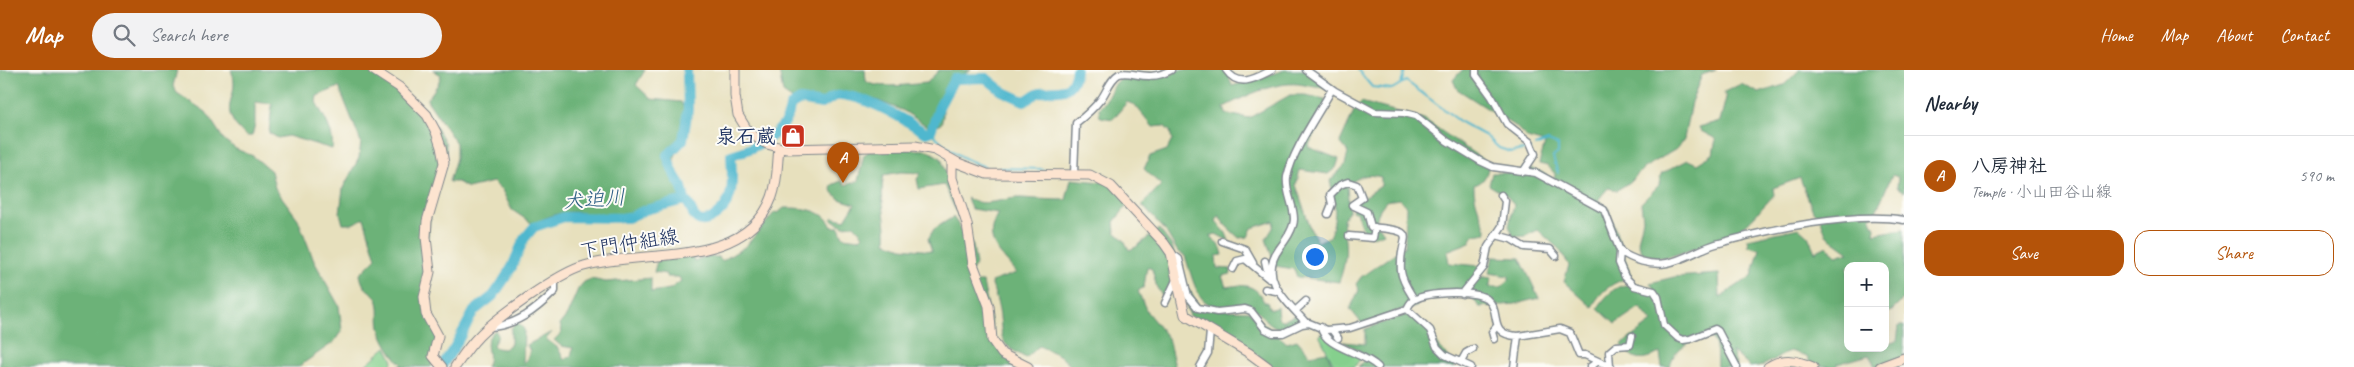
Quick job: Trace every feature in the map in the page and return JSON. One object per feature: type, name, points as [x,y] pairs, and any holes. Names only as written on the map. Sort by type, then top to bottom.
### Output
[{"type":"street","points":[[374,70],[399,87],[413,100],[435,129],[441,147],[444,164],[427,221],[426,237],[430,272],[424,297],[426,314],[438,336],[433,356],[439,365]]},
{"type":"street","points":[[735,70],[735,96],[738,115],[744,127],[756,138],[767,144],[779,148],[915,146],[935,150],[972,169],[997,176],[1090,175],[1106,182],[1164,243],[1171,253],[1180,259],[1188,296],[1198,308],[1217,312],[1246,309],[1251,312],[1265,329],[1273,333],[1282,333],[1306,323]]},
{"type":"street","points":[[1074,174],[1076,123],[1102,98],[1113,80],[1126,71],[1160,76],[1171,70]]},
{"type":"street","points":[[1226,70],[1234,78],[1241,81],[1254,79],[1272,70]]},
{"type":"street","points":[[1306,70],[1332,89],[1374,112],[1404,113],[1416,116],[1469,156],[1493,167],[1536,173],[1604,210],[1620,251],[1619,263],[1625,277],[1634,286],[1654,291],[1658,297],[1661,320],[1671,332],[1678,338],[1690,340],[1715,329],[1718,331],[1737,367]]},
{"type":"street","points":[[1476,70],[1476,75],[1492,96],[1507,124],[1530,142],[1535,154],[1523,172]]},
{"type":"street","points":[[1276,288],[1273,266],[1277,252],[1294,220],[1287,177],[1294,157],[1332,89]]},
{"type":"street","name":"下門仲組線","points":[[455,367],[470,346],[489,327],[555,279],[584,266],[703,250],[722,245],[740,236],[767,209],[776,184],[779,148]]},
{"type":"street","points":[[952,160],[952,178],[967,224],[973,264],[989,306],[992,340],[1002,354],[1028,367]]},
{"type":"street","points":[[1328,214],[1332,204],[1330,195],[1340,185],[1352,181],[1362,195],[1352,205],[1367,212],[1370,227],[1398,230],[1404,235],[1406,242],[1401,272],[1414,300]]},
{"type":"street","points":[[1462,294],[1480,274],[1488,247],[1504,218],[1505,201],[1501,195]]},
{"type":"street","points":[[1620,251],[1627,256],[1649,264],[1665,264],[1714,245],[1789,228],[1878,217],[1904,220]]},
{"type":"street","points":[[1349,236],[1373,238],[1376,227]]},
{"type":"street","points":[[1496,235],[1511,239],[1524,247],[1550,249],[1556,256]]},
{"type":"street","points":[[1222,241],[1245,249],[1255,267]]},
{"type":"street","points":[[1171,253],[1185,315],[1249,353],[1268,367]]},
{"type":"street","points":[[1233,269],[1237,261],[1245,258],[1268,278],[1306,323],[1332,330],[1359,326],[1407,309],[1414,300],[1436,294],[1477,295],[1489,301],[1494,310],[1496,327],[1492,332],[1494,339]]},
{"type":"street","points":[[1265,261],[1268,278]]},
{"type":"street","points":[[1165,303],[1176,280]]},
{"type":"street","points":[[1266,289],[1276,288]]},
{"type":"street","points":[[1295,311],[1306,301]]},
{"type":"street","points":[[1407,309],[1430,330],[1437,347],[1445,355],[1471,367]]},
{"type":"street","points":[[1548,326],[1557,326],[1570,333],[1578,355],[1585,355],[1610,367],[1609,352],[1616,346],[1630,345],[1632,336]]},
{"type":"street","points":[[1321,327],[1324,334],[1338,346],[1369,358],[1378,367]]},
{"type":"street","points":[[1496,327],[1505,334],[1518,336],[1560,329]]},
{"type":"street","points":[[1200,367],[1208,353],[1210,330]]},
{"type":"street","points":[[1332,330],[1338,338]]},
{"type":"street","points":[[1514,367],[1518,336]]},
{"type":"street","points":[[1459,363],[1466,353],[1473,349]]},
{"type":"street","points":[[1880,367],[1904,358]]},
{"type":"street","points":[[1768,367],[1777,361],[1788,360],[1801,362],[1813,367]]},
{"type":"street","points":[[1590,367],[1597,362]]},
{"type":"green space","points":[[0,70],[177,70],[173,86],[177,93],[206,112],[224,140],[236,149],[253,156],[271,171],[275,188],[298,219],[314,261],[339,306],[342,330],[334,342],[298,367],[0,367]]},
{"type":"green space","points":[[231,70],[373,70],[437,128],[446,144],[446,163],[432,202],[427,243],[425,303],[438,328],[435,357],[431,367],[397,367],[402,365],[383,337],[377,299],[365,288],[361,280],[360,274],[376,258],[364,218],[352,224],[343,224],[340,213],[343,188],[359,158],[361,142],[339,87],[317,96],[316,102],[330,130],[332,149],[288,136],[278,138],[269,133],[272,104],[255,102],[255,124],[252,136],[246,136],[236,126],[229,109],[234,88]]},
{"type":"green space","points":[[433,70],[645,70],[636,85],[651,99],[681,102],[689,120],[684,141],[674,159],[675,169],[687,194],[682,200],[654,206],[629,220],[616,215],[608,222],[588,214],[570,212],[553,215],[533,224],[512,210],[502,190],[493,182],[468,188],[458,182],[449,182],[456,158],[456,143],[427,100],[438,84],[441,75]]},
{"type":"green space","points":[[779,70],[865,70],[866,81],[871,84],[886,86],[927,83],[939,70],[971,70],[962,75],[950,87],[944,97],[942,122],[940,125],[930,128],[904,111],[876,100],[834,98],[811,103],[796,102],[783,93]]},
{"type":"green space","points":[[1179,70],[1227,70],[1232,86],[1285,70],[1307,70],[1333,87],[1298,84],[1279,85],[1250,94],[1224,107],[1226,114],[1249,118],[1290,95],[1305,95],[1325,99],[1326,108],[1308,147],[1339,159],[1336,168],[1328,174],[1300,170],[1296,185],[1311,230],[1318,242],[1329,237],[1332,230],[1335,209],[1330,181],[1345,165],[1348,152],[1340,142],[1354,111],[1361,102],[1424,119],[1489,164],[1485,177],[1481,182],[1474,185],[1477,203],[1487,233],[1474,235],[1470,242],[1447,251],[1449,263],[1480,266],[1487,261],[1476,276],[1492,278],[1489,287],[1501,287],[1509,280],[1509,276],[1489,273],[1493,257],[1520,258],[1539,298],[1515,304],[1479,307],[1471,295],[1457,294],[1420,299],[1416,307],[1397,311],[1363,325],[1350,309],[1359,290],[1356,284],[1361,277],[1405,246],[1406,205],[1399,199],[1386,201],[1380,209],[1376,221],[1384,233],[1373,237],[1366,233],[1362,228],[1358,213],[1352,211],[1355,203],[1381,186],[1381,177],[1366,175],[1347,186],[1349,211],[1343,219],[1345,257],[1339,282],[1297,277],[1294,269],[1275,266],[1266,239],[1273,228],[1274,221],[1252,228],[1248,237],[1239,238],[1224,224],[1219,215],[1216,221],[1226,233],[1229,241],[1216,234],[1210,236],[1221,248],[1223,255],[1216,256],[1217,268],[1231,269],[1231,274],[1222,276],[1226,287],[1244,286],[1253,289],[1261,296],[1264,302],[1267,302],[1270,310],[1277,307],[1278,318],[1283,321],[1299,313],[1302,319],[1280,329],[1270,324],[1254,308],[1244,302],[1229,306],[1208,304],[1197,290],[1185,256],[1178,252],[1165,230],[1142,205],[1161,185],[1144,169],[1150,156],[1167,150],[1172,140],[1170,131],[1164,126],[1153,127],[1135,105],[1127,102],[1113,119],[1100,117],[1099,108],[1116,83],[1121,79],[1141,73],[1156,73],[1168,76]]},
{"type":"green space","points":[[1462,70],[1716,70],[1702,75],[1691,102],[1684,139],[1678,148],[1644,168],[1630,182],[1617,190],[1608,188],[1598,200],[1608,208],[1631,277],[1619,281],[1608,288],[1599,296],[1592,307],[1564,282],[1569,265],[1559,249],[1538,230],[1525,236],[1514,237],[1509,226],[1514,204],[1507,196],[1489,185],[1492,173],[1521,173],[1524,167],[1539,171],[1554,179],[1555,174],[1548,166],[1539,164],[1545,143],[1527,138],[1516,127],[1457,89],[1453,80]]},
{"type":"green space","points":[[1799,70],[1904,70],[1904,192],[1897,187],[1898,177],[1892,175],[1875,214],[1870,217],[1875,228],[1874,234],[1904,229],[1904,299],[1889,312],[1889,262],[1844,262],[1844,352],[1889,352],[1889,344],[1897,341],[1899,326],[1904,326],[1904,359],[1875,366],[1869,355],[1837,364],[1836,367],[1811,365],[1807,356],[1790,351],[1764,365],[1750,367],[1732,351],[1737,367],[1717,367],[1715,345],[1707,333],[1679,350],[1675,354],[1670,367],[1662,367],[1660,353],[1647,358],[1638,358],[1630,355],[1621,345],[1652,322],[1640,307],[1615,324],[1598,308],[1611,292],[1617,288],[1631,285],[1657,292],[1650,283],[1674,277],[1719,274],[1720,297],[1752,276],[1760,249],[1749,246],[1748,239],[1799,228],[1808,236],[1815,252],[1827,246],[1836,256],[1849,252],[1826,235],[1821,220],[1813,211],[1800,178],[1773,188],[1774,195],[1748,223],[1725,240],[1671,256],[1661,257],[1655,257],[1642,252],[1638,242],[1643,219],[1641,203],[1659,185],[1661,174],[1688,160],[1697,164],[1713,154],[1716,139],[1701,131],[1699,127],[1720,121],[1726,98],[1724,92],[1741,84],[1759,93],[1784,85]]},
{"type":"green space","points":[[884,149],[927,150],[941,158],[965,225],[959,218],[944,185],[919,189],[917,179],[921,173],[901,172],[884,175],[882,192],[886,242],[902,248],[932,251],[928,239],[934,229],[953,217],[973,246],[976,265],[971,272],[973,282],[983,282],[993,333],[998,346],[1023,367],[486,367],[489,357],[487,344],[490,335],[495,330],[498,335],[493,345],[496,348],[504,349],[511,344],[511,328],[517,322],[524,329],[523,363],[527,360],[530,351],[527,345],[552,332],[546,339],[558,348],[564,360],[571,356],[573,348],[561,346],[554,340],[562,332],[560,324],[567,315],[578,289],[584,282],[591,279],[606,282],[651,278],[651,292],[670,289],[681,281],[679,277],[667,277],[666,274],[654,272],[657,261],[692,256],[694,261],[705,257],[718,257],[722,261],[746,246],[775,212],[778,213],[784,208],[811,210],[824,216],[832,227],[839,227],[843,237],[859,239],[863,235],[854,225],[843,226],[831,219],[833,217],[845,220],[855,204],[839,199],[831,190],[832,185],[841,181],[846,185],[858,181],[864,155],[869,151]]},
{"type":"green space","points":[[1071,179],[1112,183],[1130,202],[1114,222],[1115,232],[1124,240],[1129,250],[1136,247],[1159,229],[1172,246],[1177,263],[1169,272],[1172,287],[1163,296],[1157,288],[1152,269],[1147,267],[1144,287],[1138,291],[1147,312],[1168,338],[1175,367],[1072,367],[1059,355],[1039,346],[1026,358],[1009,348],[1005,343],[991,282],[1016,273],[999,252],[992,239],[993,223],[998,213],[971,209],[967,198],[988,203],[1015,198],[1066,200]]},
{"type":"green space","points":[[1190,291],[1201,309],[1249,311],[1287,343],[1297,340],[1310,355],[1327,352],[1333,367],[1273,367],[1229,334],[1190,316],[1185,301],[1186,292]]},
{"type":"green space","points":[[1409,314],[1416,317],[1456,367],[1358,367],[1367,357],[1343,342],[1365,344],[1365,329]]},
{"type":"green space","points":[[1323,332],[1341,346],[1362,357],[1354,367],[1335,367],[1319,335]]},
{"type":"green space","points":[[386,347],[393,361],[389,367],[363,367]]},
{"type":"waterway","name":"犬迫川","points":[[685,200],[682,187],[675,176],[667,156],[683,140],[688,109],[687,70]]},
{"type":"waterway","points":[[685,200],[695,217],[701,221],[708,220],[720,212],[726,205],[731,190],[731,155],[750,149],[777,132],[784,124],[790,106],[800,100],[822,104],[836,96],[857,98],[882,108],[926,133],[931,131],[939,107],[954,79],[986,78],[1002,91],[1024,101],[1039,93],[1068,88],[1076,70]]},
{"type":"waterway","points":[[1358,70],[1372,87],[1392,89],[1406,81],[1462,123],[1486,136],[1499,148],[1511,152],[1530,149]]},
{"type":"waterway","points":[[1401,84],[1405,70]]},
{"type":"waterway","points":[[931,131],[943,144],[956,153],[986,167]]},
{"type":"waterway","points":[[1535,146],[1548,141],[1558,145],[1558,153],[1553,157],[1558,173]]},
{"type":"waterway","points":[[1000,168],[1043,169]]},
{"type":"waterway","name":"犬迫川","points":[[441,367],[454,348],[474,311],[493,296],[502,283],[512,267],[524,239],[534,227],[564,217],[628,218],[645,210],[685,200]]},
{"type":"place","name":"泉石蔵","points":[[793,136]]},
{"type":"place","name":"八房神社","points":[[843,183]]}]
